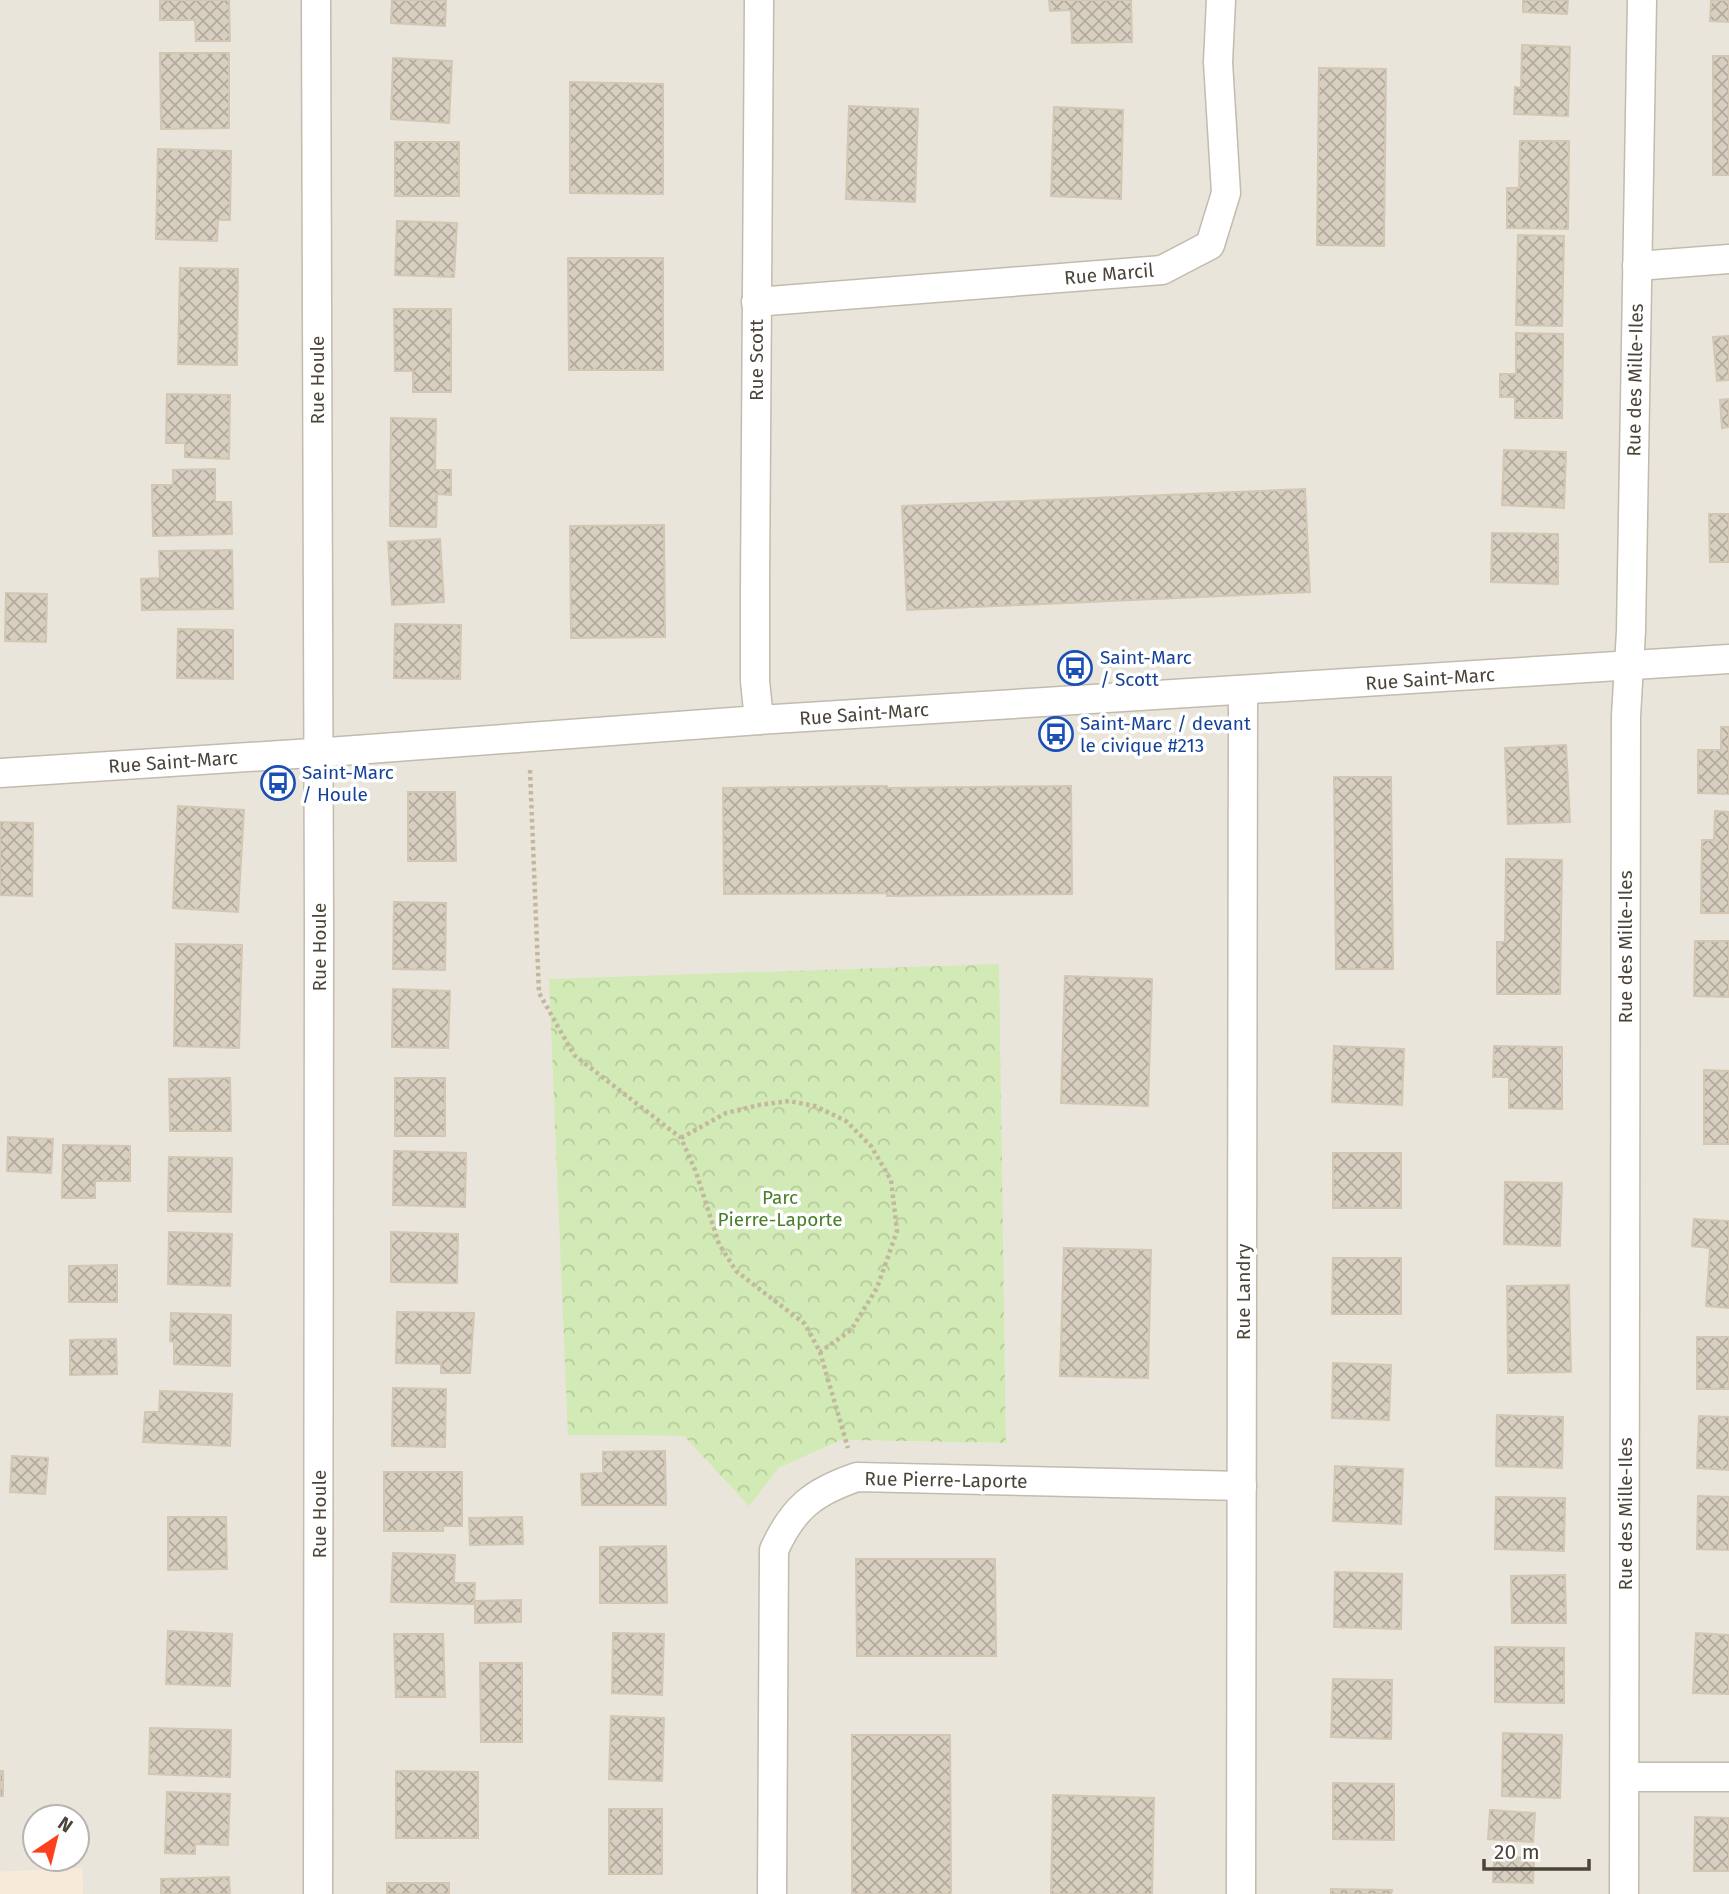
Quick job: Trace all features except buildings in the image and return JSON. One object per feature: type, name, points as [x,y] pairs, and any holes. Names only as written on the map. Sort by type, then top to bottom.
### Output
[{"type":"street","name":"Rue Houle","points":[[316,0],[318,1894]]},
{"type":"street","name":"Rue Scott","points":[[759,0],[755,650],[759,720]]},
{"type":"street","name":"Rue Marcil","points":[[756,302],[1162,270],[1210,245],[1226,193],[1218,62],[1221,0]]},
{"type":"street","name":"Rue des Mille-Iles","points":[[1624,1894],[1626,716],[1630,665],[1642,0]]},
{"type":"street","points":[[1637,266],[1729,259]]},
{"type":"street","name":"Rue Saint-Marc","points":[[0,773],[318,753],[759,720],[1729,659]]},
{"type":"street","name":"Rue Landry","points":[[1241,1894],[1243,691]]},
{"type":"street","name":"Rue Pierre-Laporte","points":[[772,1894],[774,1550],[785,1528],[800,1508],[829,1486],[857,1477],[1242,1486]]},
{"type":"street","points":[[1625,1777],[1729,1777]]},
{"type":"path","points":[[530,770],[539,993],[575,1055],[681,1138],[696,1172],[719,1244],[736,1271],[805,1324],[820,1352],[857,1477]]},
{"type":"path","points":[[681,1138],[726,1113],[789,1101],[815,1106],[846,1121],[870,1146],[891,1180],[897,1231],[877,1288],[851,1330],[820,1352]]},
{"type":"shaded area","points":[[0,0],[1729,0],[1729,1894],[83,1894],[82,1873],[91,1873],[91,1803],[21,1803],[21,1871],[0,1872]],"holes":[[[998,964],[1006,1443],[841,1440],[779,1468],[749,1505],[684,1436],[568,1435]]]},
{"type":"shaded area","points":[[0,1872],[82,1873],[83,1894],[0,1894]]},
{"type":"green space","name":"Parc Pierre-Laporte","points":[[999,964],[1006,1443],[841,1440],[779,1468],[749,1506],[684,1436],[568,1435],[549,979]]},
{"type":"place","name":"Saint-Marc / Scott","points":[[1075,668]]},
{"type":"place","name":"Saint-Marc / devant le civique #213","points":[[1056,734]]},
{"type":"place","name":"Saint-Marc / Houle","points":[[278,783]]}]
